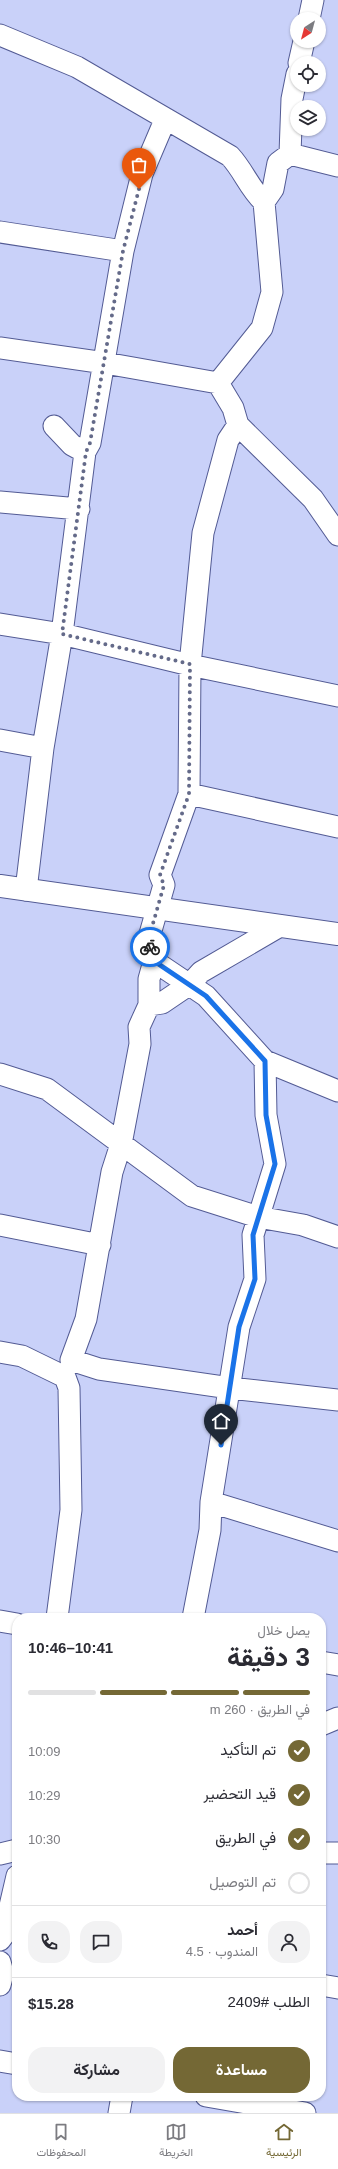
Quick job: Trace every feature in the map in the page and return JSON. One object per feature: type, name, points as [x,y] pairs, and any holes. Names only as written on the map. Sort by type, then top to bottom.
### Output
[{"type":"main road","points":[[0,886],[338,934]]},
{"type":"street","points":[[310,12],[313,0]]},
{"type":"street","points":[[0,35],[77,67],[165,120],[230,156],[241,167],[253,192],[264,202]]},
{"type":"street","points":[[290,154],[293,92]]},
{"type":"street","points":[[26,890],[43,748],[62,634],[86,452],[90,443],[105,363],[123,251],[142,174],[165,120]]},
{"type":"street","points":[[290,154],[338,166]]},
{"type":"street","points":[[218,383],[262,328],[272,292],[264,202],[273,189],[278,163],[290,154]]},
{"type":"street","points":[[0,232],[123,251]]},
{"type":"street","points":[[0,348],[105,363],[218,383],[233,408],[238,425],[313,499],[338,535]]},
{"type":"street","points":[[238,425],[228,440],[203,533],[190,664],[189,794],[160,875],[164,885],[148,941],[154,961],[149,979],[149,1005],[139,1027],[140,1044],[121,1144],[112,1172],[86,1320],[71,1360],[99,1370],[230,1388],[338,1400]]},
{"type":"street","points":[[54,426],[72,445],[86,452]]},
{"type":"street","points":[[0,502],[79,509]]},
{"type":"street","points":[[0,624],[62,634],[190,664],[338,696]]},
{"type":"street","points":[[0,740],[43,748]]},
{"type":"street","points":[[189,794],[338,828]]},
{"type":"street","points":[[149,1005],[162,1003],[190,984],[201,972],[280,926]]},
{"type":"street","points":[[154,961],[206,996],[265,1061],[338,1091]]},
{"type":"street","points":[[194,1613],[210,1530],[211,1502],[239,1327],[255,1279],[253,1235],[275,1164],[266,1115],[265,1061]]},
{"type":"street","points":[[0,1074],[47,1089],[192,1196],[258,1217],[303,1225],[338,1237]]},
{"type":"street","points":[[0,1224],[100,1245]]},
{"type":"street","points":[[0,1352],[22,1356],[65,1377],[69,1388],[71,1510],[58,1613]]},
{"type":"street","points":[[211,1502],[338,1541]]},
{"type":"street","points":[[0,1621],[12,1623]]},
{"type":"street","points":[[326,1663],[338,1665]]},
{"type":"street","points":[[326,1723],[338,1718]]},
{"type":"street","points":[[0,1854],[12,1851]]},
{"type":"street","points":[[326,1853],[338,1853]]},
{"type":"street","points":[[0,1940],[3,1936],[12,1897]]},
{"type":"street","points":[[326,1986],[338,1988]]},
{"type":"street","points":[[0,2061],[12,2063]]},
{"type":"street","points":[[119,2113],[121,2101]]},
{"type":"street","points":[[235,2101],[305,2113]]},
{"type":"way so far","points":[[139,189],[123,251],[105,363],[90,443],[86,452],[62,634],[190,664],[189,794],[160,875],[164,885],[148,941],[150,947]]},
{"type":"route","points":[[150,947],[154,961],[206,996],[265,1061],[266,1115],[275,1164],[253,1235],[255,1279],[239,1327],[221,1445]]}]
